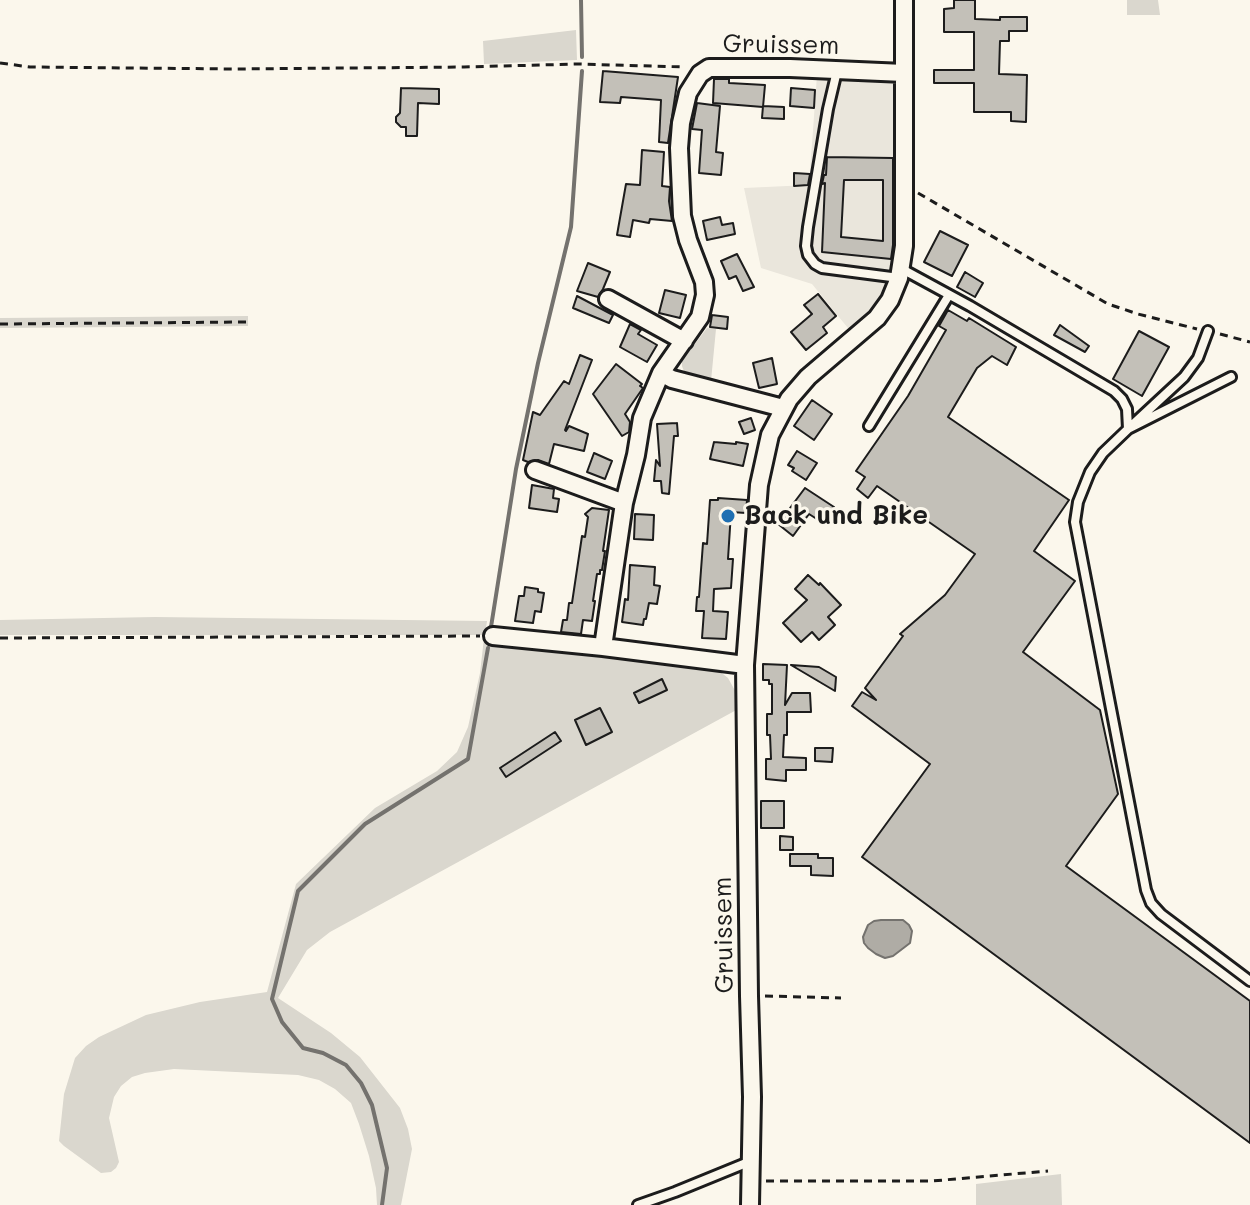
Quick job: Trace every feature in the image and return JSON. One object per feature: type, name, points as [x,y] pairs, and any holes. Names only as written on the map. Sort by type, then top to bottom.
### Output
[{"type":"street","name":"Gruissem","points":[[750,1205],[752,1097],[745,665],[761,467],[770,435],[783,408],[802,383],[877,318],[890,300],[900,273],[904,246],[904,0]]},
{"type":"street","name":"Gruissem","points":[[603,647],[624,503],[642,418],[661,373],[700,317],[705,295],[704,282],[682,216],[679,160],[681,123],[688,93],[700,74],[709,68],[904,73]]},
{"type":"street","points":[[608,299],[684,341]]},
{"type":"street","points":[[661,373],[672,379],[783,408]]},
{"type":"street","points":[[535,470],[624,503]]},
{"type":"street","points":[[493,636],[745,665]]},
{"type":"lane","points":[[837,70],[808,227],[808,255],[812,262],[822,268],[900,273],[949,295],[1114,391],[1127,409],[1128,429]]},
{"type":"lane","points":[[869,426],[949,295]]},
{"type":"lane","points":[[1208,331],[1198,358],[1184,377],[1103,453],[1090,472],[1078,502],[1075,522],[1146,890],[1151,903],[1161,914],[1250,981]]},
{"type":"lane","points":[[1128,429],[1231,377]]},
{"type":"lane","points":[[638,1205],[751,1161]]},
{"type":"path","points":[[0,63],[30,67],[218,69],[578,64],[709,68]]},
{"type":"path","points":[[904,187],[1108,304],[1250,342]]},
{"type":"path","points":[[0,324],[246,322]]},
{"type":"path","points":[[0,638],[493,636]]},
{"type":"path","points":[[749,996],[841,998]]},
{"type":"path","points":[[778,1182],[932,1181],[1048,1171]]},
{"type":"shaded area","points":[[1127,0],[1158,0],[1160,15],[1127,15]]},
{"type":"shaded area","points":[[576,30],[577,60],[484,64],[483,41]]},
{"type":"shaded area","points":[[817,75],[898,82],[899,231],[891,284],[879,306],[852,333],[812,284],[761,268],[744,188],[809,185]]},
{"type":"shaded area","points":[[248,316],[248,326],[0,328],[0,318]]},
{"type":"shaded area","points":[[707,328],[716,329],[711,381],[685,374],[682,366],[682,361]]},
{"type":"shaded area","points":[[155,617],[487,621],[485,635],[0,635],[0,620]]},
{"type":"shaded area","points":[[484,638],[718,670],[728,678],[738,696],[740,708],[330,932],[307,950],[278,998],[331,1033],[360,1057],[400,1108],[412,1149],[401,1205],[377,1205],[369,1156],[351,1103],[319,1080],[298,1075],[174,1069],[145,1073],[132,1077],[114,1097],[109,1118],[119,1162],[116,1168],[101,1173],[64,1146],[59,1141],[64,1094],[75,1058],[86,1046],[146,1015],[200,1002],[267,992],[296,884],[375,808],[437,771],[457,752],[468,727]]},
{"type":"shaded area","points":[[881,920],[903,920],[912,931],[910,943],[893,956],[885,958],[868,948],[863,937],[868,925]]},
{"type":"shaded area","points":[[1061,1174],[1062,1205],[976,1205],[976,1184]]},
{"type":"building","points":[[954,0],[975,0],[975,19],[1027,17],[1027,31],[1009,31],[1009,41],[1000,41],[999,74],[1027,75],[1026,122],[1011,121],[1011,112],[974,112],[974,83],[934,83],[934,70],[974,70],[974,32],[944,32],[944,9],[954,8]]},
{"type":"building","points":[[603,71],[678,77],[668,143],[659,142],[661,100],[621,97],[620,103],[600,102]]},
{"type":"building","points":[[714,79],[765,85],[763,107],[713,103]]},
{"type":"building","points":[[401,88],[439,89],[439,104],[418,103],[417,136],[406,136],[406,127],[396,122],[400,113]]},
{"type":"building","points":[[791,88],[815,90],[814,108],[790,106]]},
{"type":"building","points":[[697,103],[720,106],[716,152],[723,153],[721,175],[699,173],[702,130],[692,129]]},
{"type":"building","points":[[763,106],[784,107],[784,119],[762,118]]},
{"type":"building","points":[[642,150],[664,152],[662,186],[670,187],[672,221],[650,219],[649,223],[633,220],[630,237],[617,235],[626,184],[640,185]]},
{"type":"building","points":[[827,157],[893,158],[891,259],[822,252],[825,183],[822,184]],"holes":[[[844,180],[883,180],[883,241],[841,237]]]},
{"type":"building","points":[[794,173],[810,174],[808,185],[794,186]]},
{"type":"building","points":[[720,217],[722,225],[733,223],[735,234],[707,240],[703,221]]},
{"type":"building","points":[[940,231],[968,245],[952,276],[924,262]]},
{"type":"building","points":[[737,254],[754,287],[743,291],[736,276],[729,279],[721,261]]},
{"type":"building","points":[[588,263],[610,272],[598,297],[577,291]]},
{"type":"building","points":[[965,272],[983,283],[975,297],[957,287]]},
{"type":"building","points":[[665,290],[686,295],[680,318],[659,313]]},
{"type":"building","points":[[818,294],[836,316],[823,327],[827,333],[806,350],[791,332],[812,314],[804,305]]},
{"type":"building","points":[[577,296],[613,315],[609,323],[573,308]]},
{"type":"building","points":[[948,310],[967,321],[969,318],[1016,347],[1007,365],[992,356],[977,368],[948,417],[1069,500],[1034,551],[1075,581],[1023,652],[1100,710],[1118,794],[1066,866],[1250,1001],[1250,1143],[862,857],[930,764],[852,706],[862,692],[876,700],[865,688],[903,636],[900,634],[945,595],[975,554],[877,486],[868,498],[857,489],[865,477],[856,471],[908,396],[946,330],[939,326]]},
{"type":"building","points":[[712,315],[728,317],[727,329],[710,327]]},
{"type":"building","points":[[630,324],[641,330],[638,334],[657,345],[647,362],[620,347]]},
{"type":"building","points":[[1060,325],[1089,346],[1085,352],[1054,335]]},
{"type":"building","points":[[1139,331],[1169,347],[1142,396],[1113,379]]},
{"type":"building","points":[[580,355],[592,360],[565,430],[569,426],[588,434],[584,451],[554,444],[549,464],[523,460],[533,412],[540,415],[564,381],[569,384]]},
{"type":"building","points":[[772,358],[777,384],[759,388],[753,363]]},
{"type":"building","points":[[616,364],[643,388],[625,414],[630,422],[629,432],[622,436],[593,394]]},
{"type":"building","points":[[812,400],[832,414],[814,440],[794,426]]},
{"type":"building","points":[[751,418],[755,430],[744,434],[739,422]]},
{"type":"building","points":[[677,423],[678,436],[674,436],[669,494],[662,493],[661,481],[654,481],[656,460],[660,466],[657,424]]},
{"type":"building","points":[[714,442],[748,444],[743,466],[710,459]]},
{"type":"building","points":[[797,451],[817,463],[806,480],[788,465]]},
{"type":"building","points":[[594,453],[612,461],[605,479],[587,472]]},
{"type":"building","points":[[532,485],[554,489],[553,498],[559,499],[557,512],[529,508]]},
{"type":"building","points":[[805,488],[834,507],[823,523],[809,514],[793,536],[778,524]]},
{"type":"building","points":[[710,500],[747,500],[746,513],[731,512],[728,559],[733,559],[731,588],[714,589],[713,611],[728,612],[726,639],[702,638],[704,611],[696,611],[703,543],[707,544]]},
{"type":"building","points":[[592,508],[609,510],[592,621],[583,620],[581,634],[561,632],[563,620],[567,620],[569,603],[572,603],[582,536],[585,537],[588,517],[585,514]]},
{"type":"building","points":[[635,514],[654,515],[653,540],[634,539]]},
{"type":"building","points":[[630,565],[655,567],[654,585],[660,586],[657,604],[649,603],[643,625],[622,622],[625,599],[628,600]]},
{"type":"building","points":[[808,575],[841,605],[828,617],[835,625],[819,640],[812,632],[801,642],[783,623],[807,600],[795,589]]},
{"type":"building","points":[[525,587],[544,593],[541,612],[535,611],[533,623],[515,621],[519,596],[524,596]]},
{"type":"building","points":[[763,664],[787,665],[785,705],[792,693],[810,693],[811,712],[787,712],[783,757],[806,758],[806,770],[786,770],[786,781],[766,779],[766,759],[771,759],[767,714],[772,714],[772,684],[769,680],[763,680]]},
{"type":"building","points":[[791,665],[819,667],[836,677],[835,691]]},
{"type":"building","points":[[662,679],[667,690],[639,703],[634,693]]},
{"type":"building","points":[[600,708],[612,732],[586,745],[575,720]]},
{"type":"building","points":[[555,732],[561,741],[506,777],[500,768]]},
{"type":"building","points":[[815,748],[833,748],[832,762],[815,761]]},
{"type":"building","points":[[761,801],[784,801],[784,828],[761,828]]},
{"type":"building","points":[[780,836],[793,837],[793,850],[780,850]]},
{"type":"building","points":[[790,854],[818,854],[818,858],[833,858],[833,876],[811,875],[811,866],[790,866]]},
{"type":"waterway","points":[[581,0],[582,57]]},
{"type":"waterway","points":[[491,627],[516,469],[571,227],[582,71]]},
{"type":"waterway","points":[[382,1205],[387,1168],[372,1105],[361,1083],[346,1065],[323,1053],[303,1048],[282,1022],[272,999],[298,891],[365,824],[468,759],[488,648]]},
{"type":"place","name":"Back und Bike","points":[[728,516]]}]
